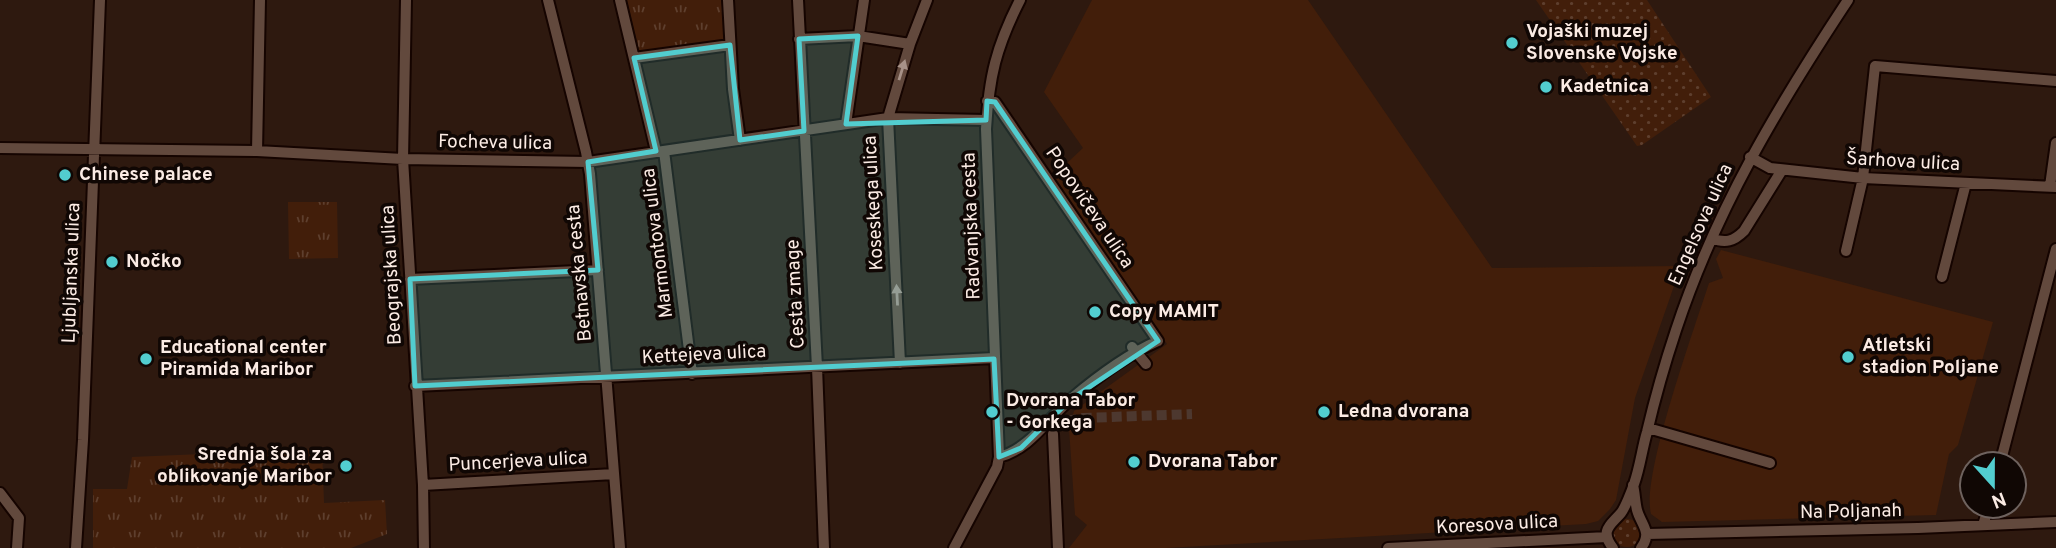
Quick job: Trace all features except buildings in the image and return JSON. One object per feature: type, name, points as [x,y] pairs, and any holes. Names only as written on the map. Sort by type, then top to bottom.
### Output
[{"type":"street","name":"Ljubljanska ulica","points":[[76,548],[100,0]]},
{"type":"street","points":[[257,151],[260,0]]},
{"type":"street","name":"Beograjska ulica","points":[[406,0],[403,159],[423,485],[424,548]]},
{"type":"street","name":"Betnavska cesta","points":[[548,0],[588,162],[620,548]]},
{"type":"street","name":"Marmontova ulica","points":[[620,0],[660,151],[692,373]]},
{"type":"street","points":[[727,0],[740,140]]},
{"type":"street","name":"Cesta zmage","points":[[798,0],[824,548]]},
{"type":"street","points":[[846,124],[864,0]]},
{"type":"street","name":"Koseskega ulica","points":[[900,363],[888,118],[910,44],[927,0]]},
{"type":"street","name":"Radvanjska cesta","points":[[999,457],[986,120],[995,59],[1020,0]]},
{"type":"street","name":"Engelsova ulica","points":[[1607,537],[1610,523],[1620,514],[1633,485],[1676,330],[1712,237],[1751,157],[1786,96],[1848,0]]},
{"type":"street","points":[[799,39],[858,36],[910,44]]},
{"type":"street","points":[[634,58],[730,45]]},
{"type":"street","points":[[1846,251],[1863,178],[1875,66],[2056,81]]},
{"type":"street","name":"Popovičeva ulica","points":[[987,101],[995,102],[1158,341],[1134,349]]},
{"type":"street","name":"Focheva ulica","points":[[0,148],[257,151],[403,159],[588,162],[888,118],[986,120]]},
{"type":"street","points":[[2053,187],[2056,143]]},
{"type":"street","name":"Šarhova ulica","points":[[1751,157],[1765,166],[1782,170],[1863,178],[2053,187]]},
{"type":"street","points":[[1712,237],[1726,241],[1737,238],[1782,170]]},
{"type":"street","points":[[1941,277],[1966,183]]},
{"type":"street","points":[[2004,450],[2056,248]]},
{"type":"street","points":[[411,279],[598,270]]},
{"type":"street","points":[[954,548],[997,467],[999,457],[1021,448],[1070,400],[1134,349],[1146,364]]},
{"type":"street","name":"Kettejeva ulica","points":[[415,386],[994,358]]},
{"type":"street","points":[[1648,428],[1770,463]]},
{"type":"street","points":[[1053,434],[1058,548]]},
{"type":"street","name":"Puncerjeva ulica","points":[[423,485],[614,474]]},
{"type":"street","points":[[1633,485],[1640,517],[1647,528],[1641,548]]},
{"type":"street","points":[[0,494],[19,518],[17,548]]},
{"type":"street","points":[[80,498],[83,548]]},
{"type":"street","points":[[1620,514],[1640,517]]},
{"type":"street","points":[[1983,525],[1985,520]]},
{"type":"street","name":"Na Poljanah","points":[[1647,534],[2056,522]]},
{"type":"street","points":[[1607,537],[1613,548]]},
{"type":"street","name":"Koresova ulica","points":[[1388,548],[1607,537]]},
{"type":"highlighted area","points":[[858,36],[846,124],[986,120],[987,101],[995,102],[1158,341],[1070,400],[1021,448],[999,457],[994,359],[415,386],[410,279],[598,270],[588,162],[656,151],[634,58],[730,45],[740,140],[804,131],[799,39]]},
{"type":"green space","points":[[627,0],[723,0],[726,37],[722,41],[641,53]]},
{"type":"green space","points":[[1092,0],[1308,0],[1492,268],[1681,266],[1635,398],[1616,500],[1598,521],[1586,524],[1166,548],[1069,548],[1087,525],[1075,515],[1069,428],[1074,411],[1167,344],[1053,176],[1083,148],[1044,92]]},
{"type":"green space","points":[[1536,0],[1647,0],[1711,97],[1637,146]]},
{"type":"green space","points":[[288,202],[337,202],[338,258],[289,259]]},
{"type":"green space","points":[[1721,250],[1993,322],[1958,445],[1949,454],[1936,515],[1662,522],[1651,514],[1650,495],[1661,436],[1709,283],[1723,278],[1716,259]]},
{"type":"green space","points":[[322,449],[324,503],[385,500],[387,534],[351,548],[93,548],[93,489],[127,489],[132,457]]},
{"type":"green space","points":[[1627,519],[1637,523],[1641,533],[1637,543],[1627,547],[1617,543],[1613,533],[1617,523]]},
{"type":"tunnel","points":[[1067,421],[1083,418],[1192,414]]},
{"type":"place","name":"Vojaški muzej Slovenske Vojske","points":[[1512,43]]},
{"type":"place","name":"Kadetnica","points":[[1546,87]]},
{"type":"place","name":"Chinese palace","points":[[65,175]]},
{"type":"place","name":"Nočko","points":[[112,262]]},
{"type":"place","name":"Copy MAMIT","points":[[1095,312]]},
{"type":"place","name":"Atletski stadion Poljane","points":[[1848,357]]},
{"type":"place","name":"Educational center Piramida Maribor","points":[[146,359]]},
{"type":"place","name":"Dvorana Tabor - Gorkega","points":[[992,412]]},
{"type":"place","name":"Ledna dvorana","points":[[1324,412]]},
{"type":"place","name":"Dvorana Tabor","points":[[1134,462]]},
{"type":"place","name":"Srednja šola za oblikovanje Maribor","points":[[346,466]]}]
